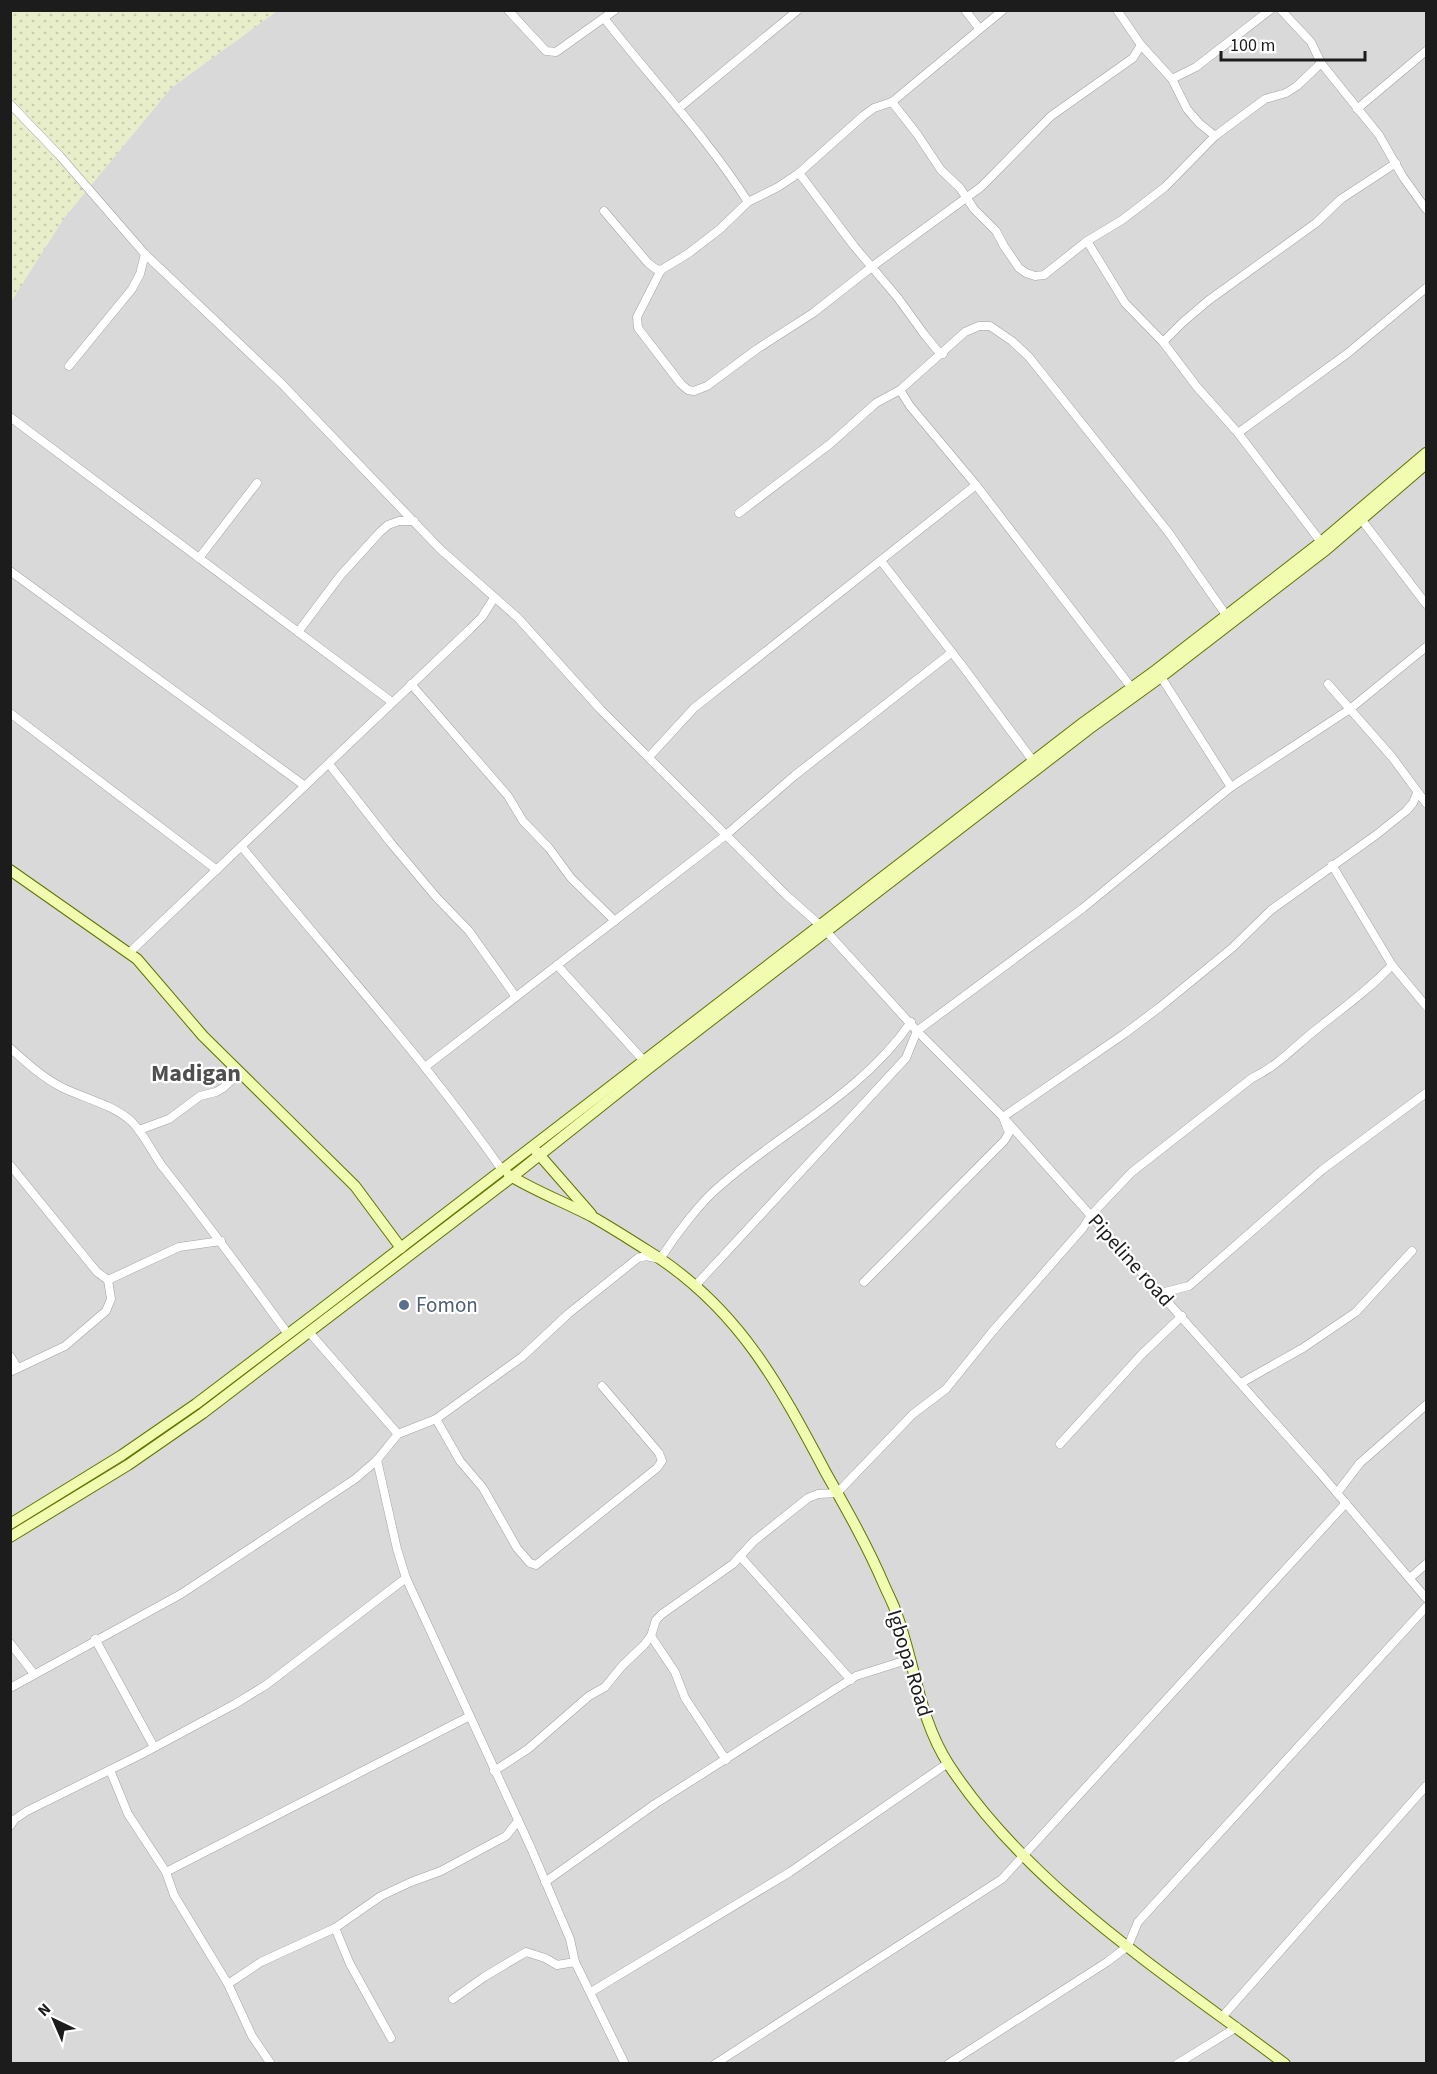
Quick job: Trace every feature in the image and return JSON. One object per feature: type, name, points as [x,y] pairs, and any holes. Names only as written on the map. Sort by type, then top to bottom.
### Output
[{"type":"main road","points":[[10,1524],[122,1455],[196,1404],[502,1170],[536,1150],[649,1068],[1033,761],[1321,542],[1426,453]]},
{"type":"main road","points":[[10,1537],[138,1459],[203,1413],[512,1178],[536,1150],[644,1061],[1161,677],[1327,549],[1426,464]]},
{"type":"main road","points":[[10,870],[129,952],[147,969],[194,1026],[354,1186],[401,1248]]},
{"type":"main road","points":[[536,1150],[593,1218]]},
{"type":"main road","points":[[502,1170],[512,1178],[593,1218]]},
{"type":"main road","name":"Igbopa Road","points":[[593,1218],[660,1259],[695,1286],[744,1336],[795,1415],[873,1559],[897,1615],[929,1727],[948,1763],[988,1819],[1023,1857],[1128,1946],[1285,2064]]},
{"type":"street","points":[[508,10],[546,51],[551,52],[556,52],[615,10]]},
{"type":"street","points":[[679,108],[798,10]]},
{"type":"street","points":[[965,10],[980,28]]},
{"type":"street","points":[[1003,10],[892,102],[874,108],[798,173],[778,187],[748,202],[705,241],[661,270],[637,317],[638,328],[688,390],[694,391],[707,386],[757,349],[813,313],[966,197],[995,174],[1051,116],[1134,58],[1141,45]]},
{"type":"street","points":[[1117,10],[1141,45],[1172,79],[1187,109],[1215,136]]},
{"type":"street","points":[[1172,79],[1196,67],[1270,10]]},
{"type":"street","points":[[1281,10],[1311,42],[1321,63],[1379,135],[1403,177],[1426,208]]},
{"type":"street","points":[[604,18],[643,68],[679,108],[748,202]]},
{"type":"street","points":[[1357,109],[1426,51]]},
{"type":"street","points":[[892,102],[917,134],[934,161],[974,209],[996,231],[1019,268],[1035,276],[1044,275],[1087,241],[1122,220],[1165,187],[1215,136],[1265,99],[1290,91],[1321,63]]},
{"type":"street","name":"Pipeline road","points":[[10,104],[60,156],[145,254],[281,383],[440,549],[518,618],[602,710],[726,836],[824,929],[917,1031],[1003,1117],[1241,1383],[1426,1598]]},
{"type":"street","points":[[1163,342],[1209,300],[1316,223],[1341,199],[1396,164]]},
{"type":"street","points":[[798,173],[937,350],[943,354]]},
{"type":"street","points":[[604,211],[648,263],[661,270]]},
{"type":"street","points":[[1087,241],[1125,303],[1163,342],[1197,387],[1238,433],[1321,542]]},
{"type":"street","points":[[69,366],[132,289],[140,274],[145,254]]},
{"type":"street","points":[[1238,433],[1348,353],[1426,288]]},
{"type":"street","points":[[739,513],[830,444],[876,403],[900,390],[965,332],[979,326],[990,326],[1011,341],[1042,374],[1169,533],[1226,615]]},
{"type":"street","points":[[900,390],[916,414],[976,485],[1131,687]]},
{"type":"street","points":[[10,417],[392,702]]},
{"type":"street","points":[[199,558],[257,483]]},
{"type":"street","points":[[649,757],[694,708],[976,485]]},
{"type":"street","points":[[1361,519],[1426,604]]},
{"type":"street","points":[[298,632],[340,576],[380,532],[388,525],[399,521],[414,521]]},
{"type":"street","points":[[881,561],[1033,761]]},
{"type":"street","points":[[10,571],[305,786]]},
{"type":"street","points":[[129,952],[482,617],[494,598]]},
{"type":"street","points":[[695,1286],[906,1058],[917,1031],[1083,908],[1231,787],[1350,710],[1426,647]]},
{"type":"street","points":[[425,1067],[726,836],[794,776],[951,653]]},
{"type":"street","points":[[1161,677],[1231,787]]},
{"type":"street","points":[[411,684],[508,796],[523,821],[549,848],[571,878],[615,921]]},
{"type":"street","points":[[1328,684],[1392,757],[1426,803]]},
{"type":"street","points":[[10,713],[217,870]]},
{"type":"street","points":[[329,764],[390,842],[437,898],[469,931],[516,997]]},
{"type":"street","points":[[864,1282],[1004,1141],[1009,1133],[1003,1117],[1142,1020],[1232,948],[1271,910],[1406,812],[1417,793]]},
{"type":"street","points":[[242,847],[425,1067],[468,1121],[502,1170]]},
{"type":"street","points":[[1332,865],[1392,965],[1426,1006]]},
{"type":"street","points":[[557,965],[644,1061]]},
{"type":"street","points":[[494,1771],[528,1749],[589,1696],[605,1687],[651,1636],[656,1620],[662,1614],[733,1564],[754,1541],[808,1498],[818,1494],[837,1493],[877,1449],[914,1414],[946,1389],[992,1332],[1083,1228],[1091,1215],[1132,1172],[1252,1078],[1282,1060],[1301,1041],[1366,991],[1392,965]]},
{"type":"street","points":[[10,1688],[181,1594],[355,1479],[377,1460],[398,1434],[436,1419],[522,1357],[568,1314],[638,1258],[646,1256],[660,1259],[673,1239],[719,1186],[865,1076],[897,1043],[911,1023]]},
{"type":"street","points":[[10,1047],[32,1068],[59,1086],[119,1113],[139,1130],[153,1155],[221,1241],[288,1334]]},
{"type":"street","points":[[139,1130],[169,1119],[200,1096],[223,1088],[240,1072]]},
{"type":"street","points":[[1161,1293],[1189,1286],[1322,1170],[1426,1093]]},
{"type":"street","points":[[10,1165],[97,1272],[108,1280],[111,1299],[106,1311],[65,1346],[14,1370],[10,1356]]},
{"type":"street","points":[[108,1280],[178,1247],[221,1241]]},
{"type":"street","points":[[1241,1383],[1303,1348],[1356,1312],[1412,1251]]},
{"type":"street","points":[[1060,1444],[1142,1354],[1182,1316]]},
{"type":"street","points":[[309,1332],[398,1434]]},
{"type":"street","points":[[436,1419],[460,1461],[483,1488],[517,1548],[530,1563],[536,1564],[657,1468],[662,1461],[659,1453],[602,1386]]},
{"type":"street","points":[[1337,1493],[1360,1463],[1426,1405]]},
{"type":"street","points":[[377,1460],[397,1549],[406,1578],[545,1882],[570,1939],[575,1962],[625,2064]]},
{"type":"street","points":[[716,2064],[1002,1879],[1346,1503]]},
{"type":"street","points":[[740,1556],[851,1680]]},
{"type":"street","points":[[1410,1578],[1426,1564]]},
{"type":"street","points":[[10,1826],[27,1810],[154,1748],[266,1685],[406,1578]]},
{"type":"street","points":[[948,2064],[1107,1962],[1128,1946],[1138,1922],[1426,1606]]},
{"type":"street","points":[[651,1636],[675,1671],[685,1698],[726,1760]]},
{"type":"street","points":[[95,1640],[154,1748]]},
{"type":"street","points":[[10,1642],[34,1674]]},
{"type":"street","points":[[545,1882],[655,1804],[851,1680],[910,1659]]},
{"type":"street","points":[[166,1872],[470,1716]]},
{"type":"street","points":[[591,1992],[790,1872],[948,1763]]},
{"type":"street","points":[[110,1770],[128,1814],[166,1872],[174,1895],[228,1984],[252,2036],[271,2064]]},
{"type":"street","points":[[1222,2017],[1426,1786]]},
{"type":"street","points":[[228,1984],[261,1962],[335,1928],[381,1896],[441,1871],[506,1836],[518,1821]]},
{"type":"street","points":[[335,1928],[350,1964],[391,2038]]},
{"type":"street","points":[[453,1999],[483,1977],[526,1952],[545,1958],[557,1965],[575,1962]]},
{"type":"street","points":[[1177,2064],[1237,2027]]},
{"type":"shaded area","points":[[277,11],[1426,11],[1426,2063],[11,2063],[10,302],[64,218],[171,88]]},
{"type":"green space","points":[[11,11],[277,11],[171,88],[64,218],[11,302]]},
{"type":"place","name":"Fomon","points":[[404,1305]]},
{"type":"district","name":"Madigan","points":[[196,1073]]}]
